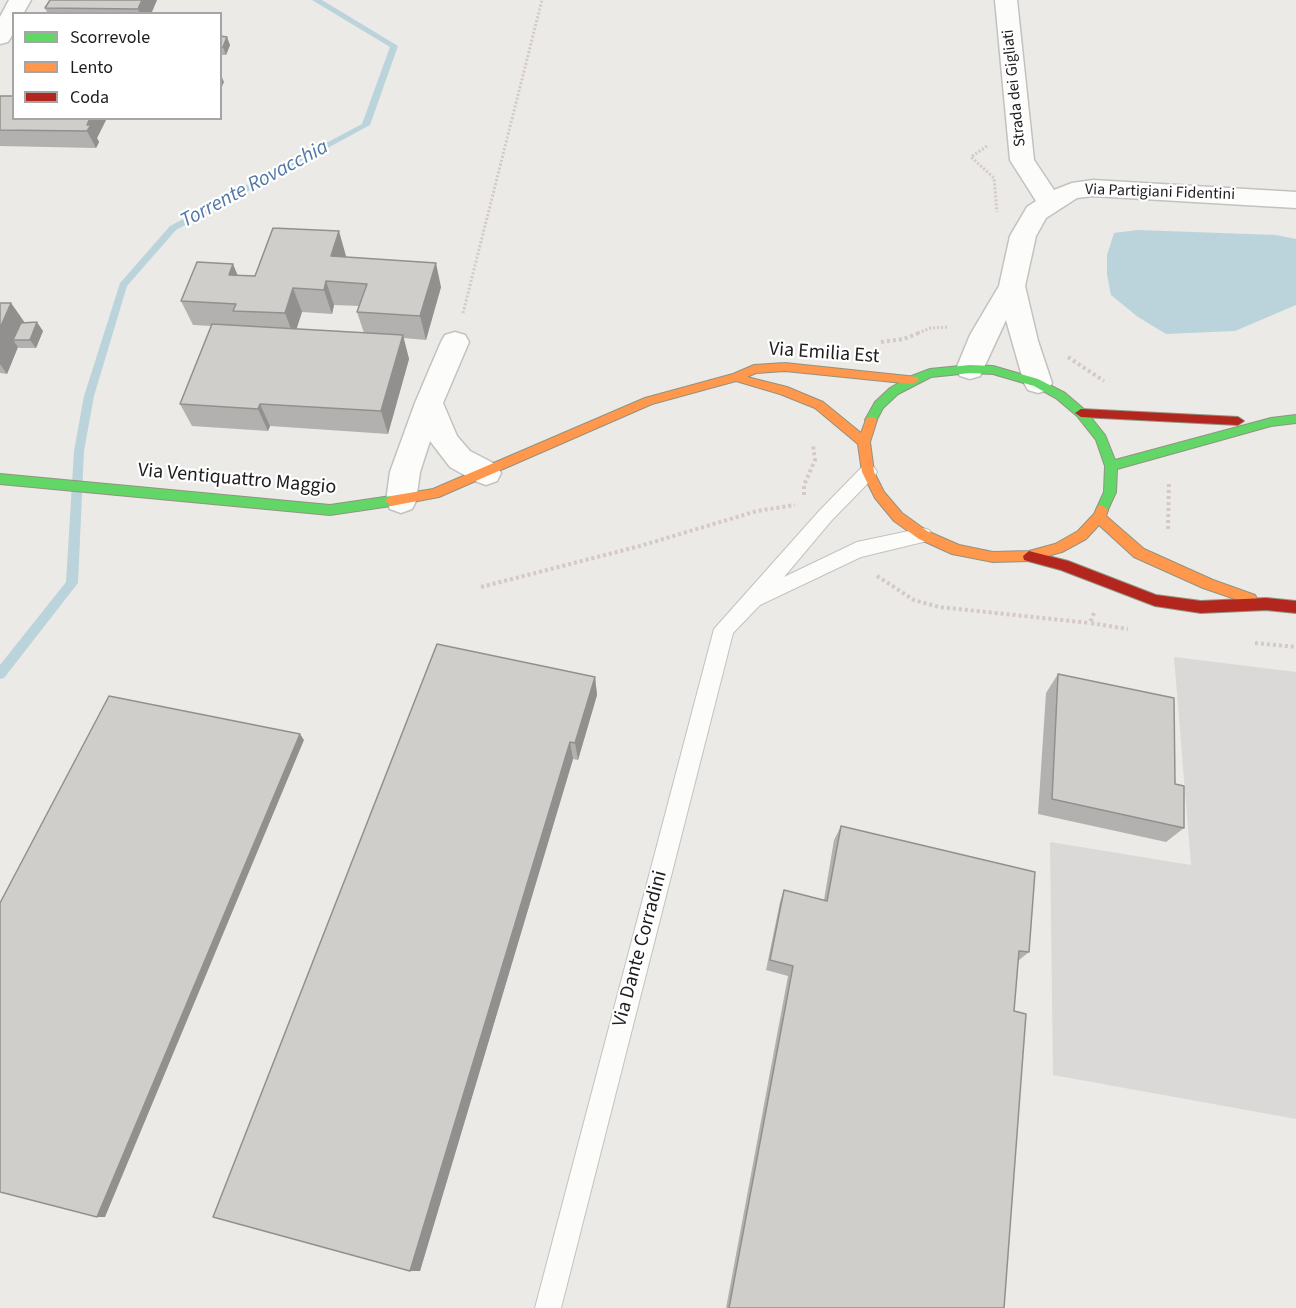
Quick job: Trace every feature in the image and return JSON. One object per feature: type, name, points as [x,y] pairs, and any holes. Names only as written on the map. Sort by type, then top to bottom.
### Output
[{"type":"main road","name":"Via Emilia Est","points":[[736,377],[754,369],[784,367],[912,380]]},
{"type":"main road","name":"Via Emilia Est","points":[[970,369],[1004,373],[1038,383],[1061,396],[1081,413],[1101,438],[1111,466],[1110,492],[1099,517],[1082,535],[1058,549],[1029,556],[993,557],[957,550],[923,536],[898,517],[879,495],[867,472],[864,442],[869,423],[879,405],[894,391],[912,380],[930,373],[970,369]]},
{"type":"main road","name":"Via Emilia Est","points":[[736,377],[783,390],[819,405],[864,442]]},
{"type":"main road","name":"Via Ventiquattro Maggio","points":[[0,479],[330,510],[401,501],[435,494],[650,401],[736,377]]},
{"type":"main road","points":[[1081,413],[1272,422]]},
{"type":"main road","points":[[1111,466],[1272,422],[1296,419]]},
{"type":"main road","points":[[1099,517],[1139,554],[1208,584],[1266,604]]},
{"type":"main road","points":[[1029,556],[1063,565],[1155,600],[1201,607],[1266,604],[1296,607]]},
{"type":"street","name":"Strada dei Gigliati","points":[[1006,0],[1022,160],[1050,203]]},
{"type":"street","points":[[0,37],[12,15]]},
{"type":"street","name":"Via Partigiani Fidentini","points":[[970,369],[984,335],[1012,286],[1023,236],[1035,213],[1072,191],[1093,188],[1296,200]]},
{"type":"street","name":"Via Partigiani Fidentini","points":[[1012,286],[1024,341],[1038,383]]},
{"type":"street","points":[[401,501],[405,472],[429,403],[455,342]]},
{"type":"street","points":[[429,403],[446,442],[460,459],[486,473]]},
{"type":"lane","points":[[753,600],[826,515],[867,472]]},
{"type":"lane","points":[[753,600],[857,550],[923,536]]},
{"type":"lane","name":"Via Dante Corradini","points":[[548,1308],[724,629],[753,600]]},
{"type":"path","points":[[455,342],[542,0]]},
{"type":"path","points":[[987,146],[971,157],[994,178],[998,215]]},
{"type":"path","points":[[481,587],[640,546],[757,511],[797,505]]},
{"type":"shaded area","points":[[1174,657],[1296,672],[1296,1119],[1053,1075],[1050,842],[1191,865]]},
{"type":"water","points":[[1138,230],[1276,235],[1296,239],[1296,305],[1235,331],[1166,334],[1138,317],[1111,295],[1107,275],[1107,255],[1114,233]]},
{"type":"building","points":[[50,0],[142,0],[138,9],[45,8]]},
{"type":"building","points":[[222,36],[227,37],[223,47]]},
{"type":"building","points":[[0,96],[12,96],[12,120],[89,120],[87,125],[91,125],[87,131],[0,130]]},
{"type":"building","points":[[273,228],[339,231],[331,256],[436,263],[420,316],[357,312],[367,284],[326,281],[324,290],[293,288],[285,313],[233,311],[236,304],[181,301],[197,262],[233,264],[229,275],[255,276]]},
{"type":"building","points":[[0,303],[11,303],[0,328]]},
{"type":"building","points":[[37,322],[30,340],[13,340],[21,323]]},
{"type":"building","points":[[212,324],[403,335],[381,411],[260,404],[258,409],[180,404]]},
{"type":"building","points":[[437,644],[595,677],[575,743],[570,742],[410,1271],[213,1217]]},
{"type":"building","points":[[1058,674],[1174,698],[1175,784],[1184,786],[1184,828],[1052,799]]},
{"type":"building","points":[[109,696],[300,734],[97,1217],[0,1192],[0,903]]},
{"type":"building","points":[[841,826],[1035,872],[1029,952],[1019,951],[1014,1011],[1026,1014],[1004,1308],[729,1308],[793,966],[770,960],[784,890],[827,901]]},
{"type":"waterway","name":"Torrente Rovacchia","points":[[0,674],[72,583],[79,451],[89,396],[123,285],[173,228],[366,125],[394,46],[316,0]]},
{"type":"traffic: fast","points":[[970,369],[993,370],[1038,383],[1061,396],[1081,413],[1101,438],[1111,466],[1110,492],[1102,510]]},
{"type":"traffic: fast","points":[[871,420],[879,405],[894,391],[913,380],[930,373],[970,369]]},
{"type":"traffic: fast","points":[[1111,466],[1271,422],[1296,419]]},
{"type":"traffic: fast","points":[[0,479],[330,510],[391,501]]},
{"type":"traffic: slow","points":[[391,501],[435,494],[649,401],[736,377],[754,369],[785,367],[913,380]]},
{"type":"traffic: slow","points":[[740,379],[783,390],[819,405],[864,442]]},
{"type":"traffic: slow","points":[[871,420],[864,442],[868,472],[879,495],[898,517],[923,535],[957,550],[993,557],[1029,556],[1058,548],[1082,535],[1099,517],[1102,510]]},
{"type":"traffic: slow","points":[[1099,517],[1139,553],[1208,584],[1250,599]]},
{"type":"traffic: jam","points":[[1081,413],[1238,421]]},
{"type":"traffic: jam","points":[[1029,556],[1063,565],[1155,600],[1201,607],[1266,604],[1296,607]]}]
